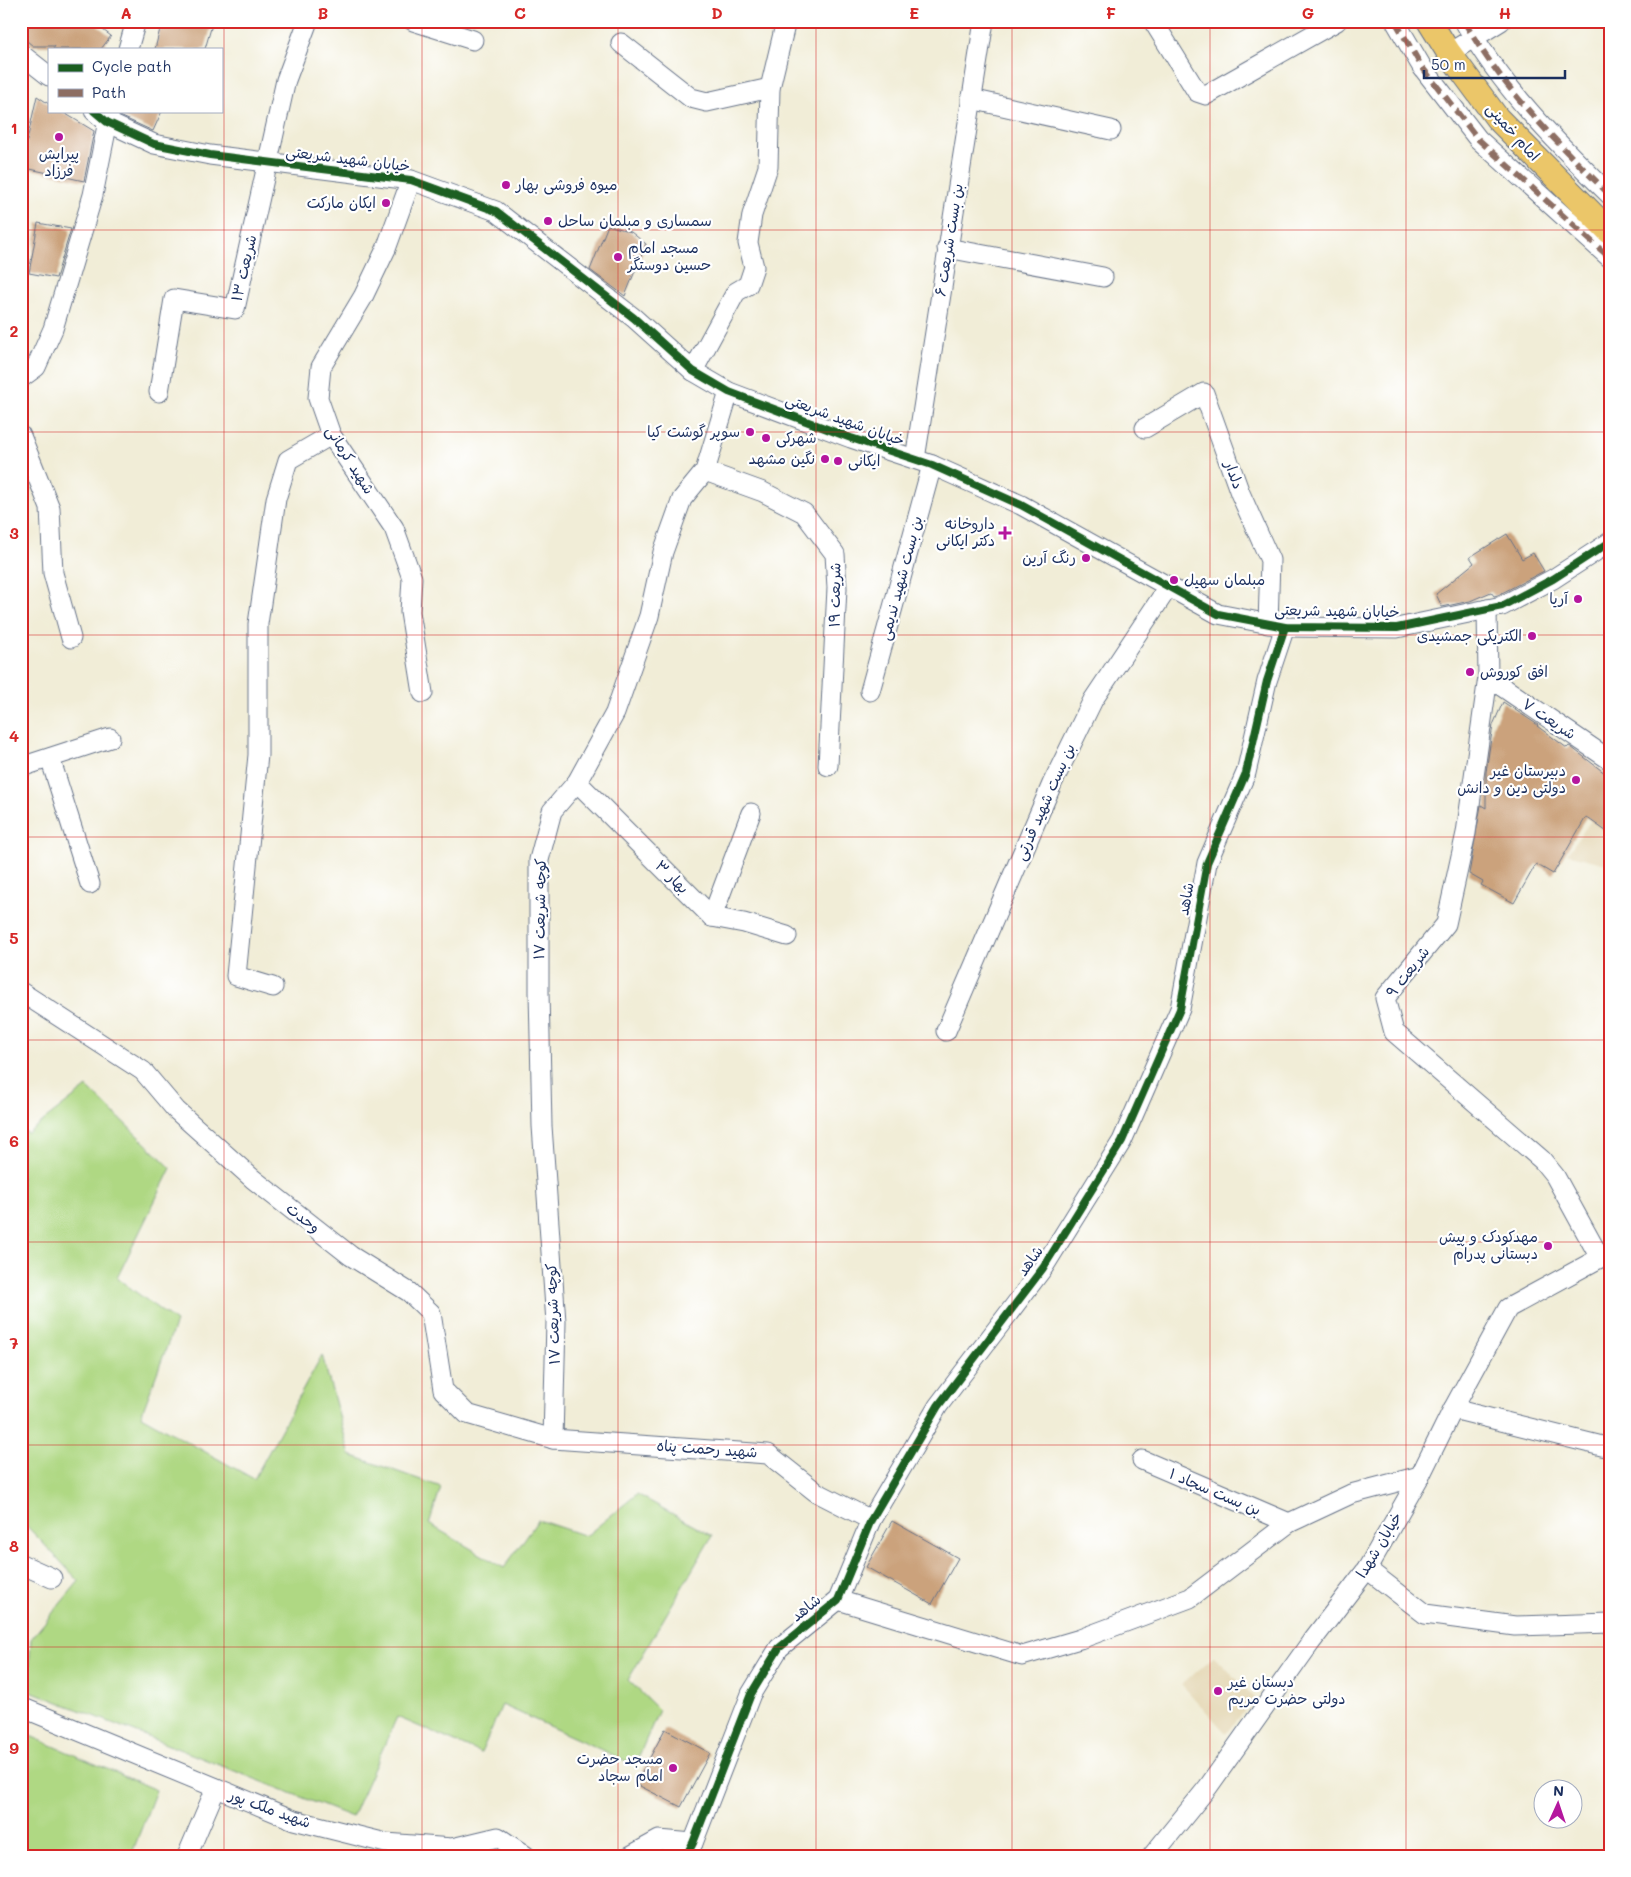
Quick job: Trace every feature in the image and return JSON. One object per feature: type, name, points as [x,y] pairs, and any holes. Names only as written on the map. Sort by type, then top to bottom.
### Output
[{"type":"main road","name":"امام خمینی","points":[[1429,21],[1449,53],[1497,118],[1610,232]]},
{"type":"street","points":[[128,48],[136,21]]},
{"type":"street","points":[[268,162],[286,80],[308,21]]},
{"type":"street","points":[[413,21],[473,40]]},
{"type":"street","name":"بن بست شریعت ۶","points":[[923,462],[947,248],[984,21]]},
{"type":"street","points":[[1153,21],[1197,92],[1206,95],[1337,21]]},
{"type":"street","points":[[1395,21],[1422,67],[1478,139],[1610,258]]},
{"type":"street","points":[[1464,21],[1474,38],[1518,98],[1554,139],[1610,196]]},
{"type":"street","points":[[1449,53],[1501,21]]},
{"type":"street","points":[[694,371],[736,292],[748,284],[754,267],[748,243],[752,215],[768,167],[770,88],[783,23]]},
{"type":"street","points":[[621,43],[691,98],[707,102],[770,88]]},
{"type":"street","points":[[21,54],[48,75]]},
{"type":"street","points":[[971,99],[1111,130]]},
{"type":"street","points":[[21,378],[36,367],[53,329],[93,194],[104,115]]},
{"type":"street","name":"خیابان شهید شریعتی","points":[[104,115],[154,144],[210,155],[411,180],[496,211],[634,318],[694,371],[729,392],[851,438],[923,462],[1021,504],[1218,614],[1276,625],[1397,628],[1502,606],[1554,579],[1610,542]]},
{"type":"street","name":"شریعت ۱۳","points":[[159,392],[174,299],[235,309],[268,162]]},
{"type":"street","name":"شهید کرمانی","points":[[411,180],[386,249],[362,297],[321,367],[318,398],[331,435],[394,528],[397,536],[412,578],[410,612],[424,692]]},
{"type":"street","points":[[947,248],[1103,277]]},
{"type":"street","name":"کوچه شریعت ۱۷","points":[[553,1439],[556,1322],[542,1126],[539,860],[552,811],[577,782],[615,713],[649,616],[663,552],[682,499],[705,471],[729,392]]},
{"type":"street","name":"دلدار","points":[[1146,428],[1204,393],[1240,493],[1270,560],[1276,625]]},
{"type":"street","points":[[273,987],[236,976],[258,755],[258,624],[276,499],[288,460],[331,435]]},
{"type":"street","points":[[21,436],[50,508],[53,573],[71,638]]},
{"type":"street","name":"بن بست شهید ندیمی","points":[[870,691],[923,462]]},
{"type":"street","name":"شریعت ۱۹","points":[[705,471],[763,492],[804,513],[836,554],[837,588],[828,766]]},
{"type":"street","name":"بن بست شهید قدرتی","points":[[946,1031],[1052,784],[1093,700],[1169,586]]},
{"type":"street","name":"شریعت ۹","points":[[1487,609],[1488,677],[1466,833],[1446,924],[1385,998],[1394,1032],[1542,1160],[1555,1176],[1605,1256]]},
{"type":"street","name":"شاهد","points":[[690,1850],[751,1694],[779,1648],[838,1600],[871,1520],[938,1406],[1043,1268],[1122,1141],[1180,1009],[1207,862],[1246,773],[1267,681],[1276,625]]},
{"type":"street","name":"شریعت ۷","points":[[1488,677],[1610,760]]},
{"type":"street","points":[[21,767],[110,738]]},
{"type":"street","points":[[50,758],[90,884]]},
{"type":"street","name":"بهار ۳","points":[[577,782],[712,917]]},
{"type":"street","points":[[752,813],[712,917],[744,923],[787,936]]},
{"type":"street","name":"وحدت","points":[[21,992],[143,1071],[176,1110],[254,1179],[351,1256],[409,1292],[431,1313],[443,1390],[467,1414],[553,1439]]},
{"type":"street","name":"خیابان شهدا","points":[[1152,1856],[1208,1787],[1311,1642],[1366,1569],[1420,1476],[1508,1308],[1605,1256]]},
{"type":"street","points":[[1454,1409],[1610,1448]]},
{"type":"street","name":"شهید رحمت پناه","points":[[553,1439],[768,1454],[816,1492],[871,1520]]},
{"type":"street","name":"بن بست سجاد ۱","points":[[1142,1460],[1289,1523]]},
{"type":"street","points":[[838,1600],[1022,1656],[1080,1638],[1190,1598],[1289,1523],[1352,1494],[1420,1476]]},
{"type":"street","points":[[21,1564],[52,1578]]},
{"type":"street","points":[[1366,1569],[1425,1614],[1515,1626],[1610,1623]]},
{"type":"street","name":"شهید ملک پور","points":[[21,1707],[294,1820],[386,1843],[452,1848],[498,1837],[526,1856]]},
{"type":"street","points":[[187,1856],[216,1788]]},
{"type":"street","points":[[630,1856],[659,1840],[690,1850]]},
{"type":"shaded area","points":[[1610,794],[1610,865],[1567,854]]},
{"type":"shaded area","name":"دبستان غیر دولتی حضرت مریم","points":[[1214,1656],[1255,1698],[1226,1733],[1182,1685]]},
{"type":"green space","points":[[87,1087],[171,1168],[117,1278],[176,1322],[141,1416],[254,1479],[322,1355],[350,1455],[441,1487],[429,1524],[504,1568],[538,1520],[586,1536],[637,1494],[712,1536],[628,1680],[659,1710],[635,1765],[502,1705],[481,1753],[397,1717],[352,1817],[28,1690],[31,1639],[79,1581],[21,1520],[21,1130],[28,1133]]},
{"type":"green space","points":[[21,1732],[156,1790],[131,1856],[21,1856]]},
{"type":"building","points":[[21,21],[91,21],[111,36],[102,48],[54,48],[55,46],[33,46],[21,36]]},
{"type":"building","points":[[162,21],[213,21],[205,48],[155,48]]},
{"type":"building","points":[[37,96],[48,103],[48,112],[63,112],[94,131],[84,181],[21,167]]},
{"type":"building","points":[[121,112],[162,112],[153,131],[120,116]]},
{"type":"building","points":[[38,223],[71,229],[56,278],[29,273]]},
{"type":"building","name":"مسجد امام حسین دوستگر","points":[[608,225],[631,232],[646,244],[625,296],[590,270]]},
{"type":"building","points":[[1507,534],[1522,559],[1533,553],[1544,571],[1498,595],[1494,596],[1491,592],[1470,601],[1442,607],[1436,594],[1474,563],[1470,557]]},
{"type":"building","points":[[1503,702],[1538,725],[1567,748],[1571,747],[1610,777],[1610,834],[1586,817],[1553,874],[1536,864],[1514,903],[1481,885],[1483,882],[1469,874],[1481,805],[1486,808],[1486,772],[1493,725]]},
{"type":"building","points":[[892,1521],[958,1558],[932,1604],[866,1567]]},
{"type":"building","name":"مسجد حضرت امام سجاد","points":[[665,1729],[710,1753],[681,1807],[636,1784]]},
{"type":"marked path","points":[[1395,21],[1422,67],[1478,139],[1610,258]]},
{"type":"marked path","points":[[1464,21],[1479,46],[1513,92],[1550,134],[1610,195]]},
{"type":"cycle path","points":[[95,112],[107,122],[154,144],[210,155],[411,180],[496,211],[634,318],[693,371],[729,392],[851,438],[932,465],[1021,505],[1218,614],[1285,627],[1397,628],[1502,606],[1553,579],[1610,542]]},
{"type":"cycle path","points":[[686,1856],[693,1843],[751,1694],[779,1648],[838,1600],[871,1520],[938,1406],[1043,1268],[1122,1141],[1180,1009],[1207,863],[1246,773],[1267,681],[1285,627]]},
{"type":"place","name":"پیرایش فرزاد","points":[[59,137]]},
{"type":"place","name":"میوه فروشی بهار","points":[[506,185]]},
{"type":"place","name":"ایکان مارکت","points":[[386,203]]},
{"type":"place","name":"سمساری و مبلمان ساحل","points":[[548,221]]},
{"type":"place","name":"مسجد امام حسین دوستگر","points":[[618,257]]},
{"type":"place","name":"سوپر گوشت کیا","points":[[750,432]]},
{"type":"place","name":"شهرکی","points":[[766,438]]},
{"type":"place","name":"نگین مشهد","points":[[825,459]]},
{"type":"place","name":"ایکانی","points":[[838,461]]},
{"type":"place","name":"داروخانه دکتر ایکانی","points":[[1005,533]]},
{"type":"place","name":"رنگ آرین","points":[[1086,558]]},
{"type":"place","name":"مبلمان سهیل","points":[[1174,580]]},
{"type":"place","name":"آریا","points":[[1578,599]]},
{"type":"place","name":"الکتریکی جمشیدی","points":[[1532,636]]},
{"type":"place","name":"افق کوروش","points":[[1470,672]]},
{"type":"place","name":"دبیرستان غیر دولتی دین و دانش","points":[[1576,780]]},
{"type":"place","name":"مهدکودک و پیش دبستانی پدرام","points":[[1548,1246]]},
{"type":"place","name":"دبستان غیر دولتی حضرت مریم","points":[[1218,1691]]},
{"type":"place","name":"مسجد حضرت امام سجاد","points":[[673,1768]]}]
